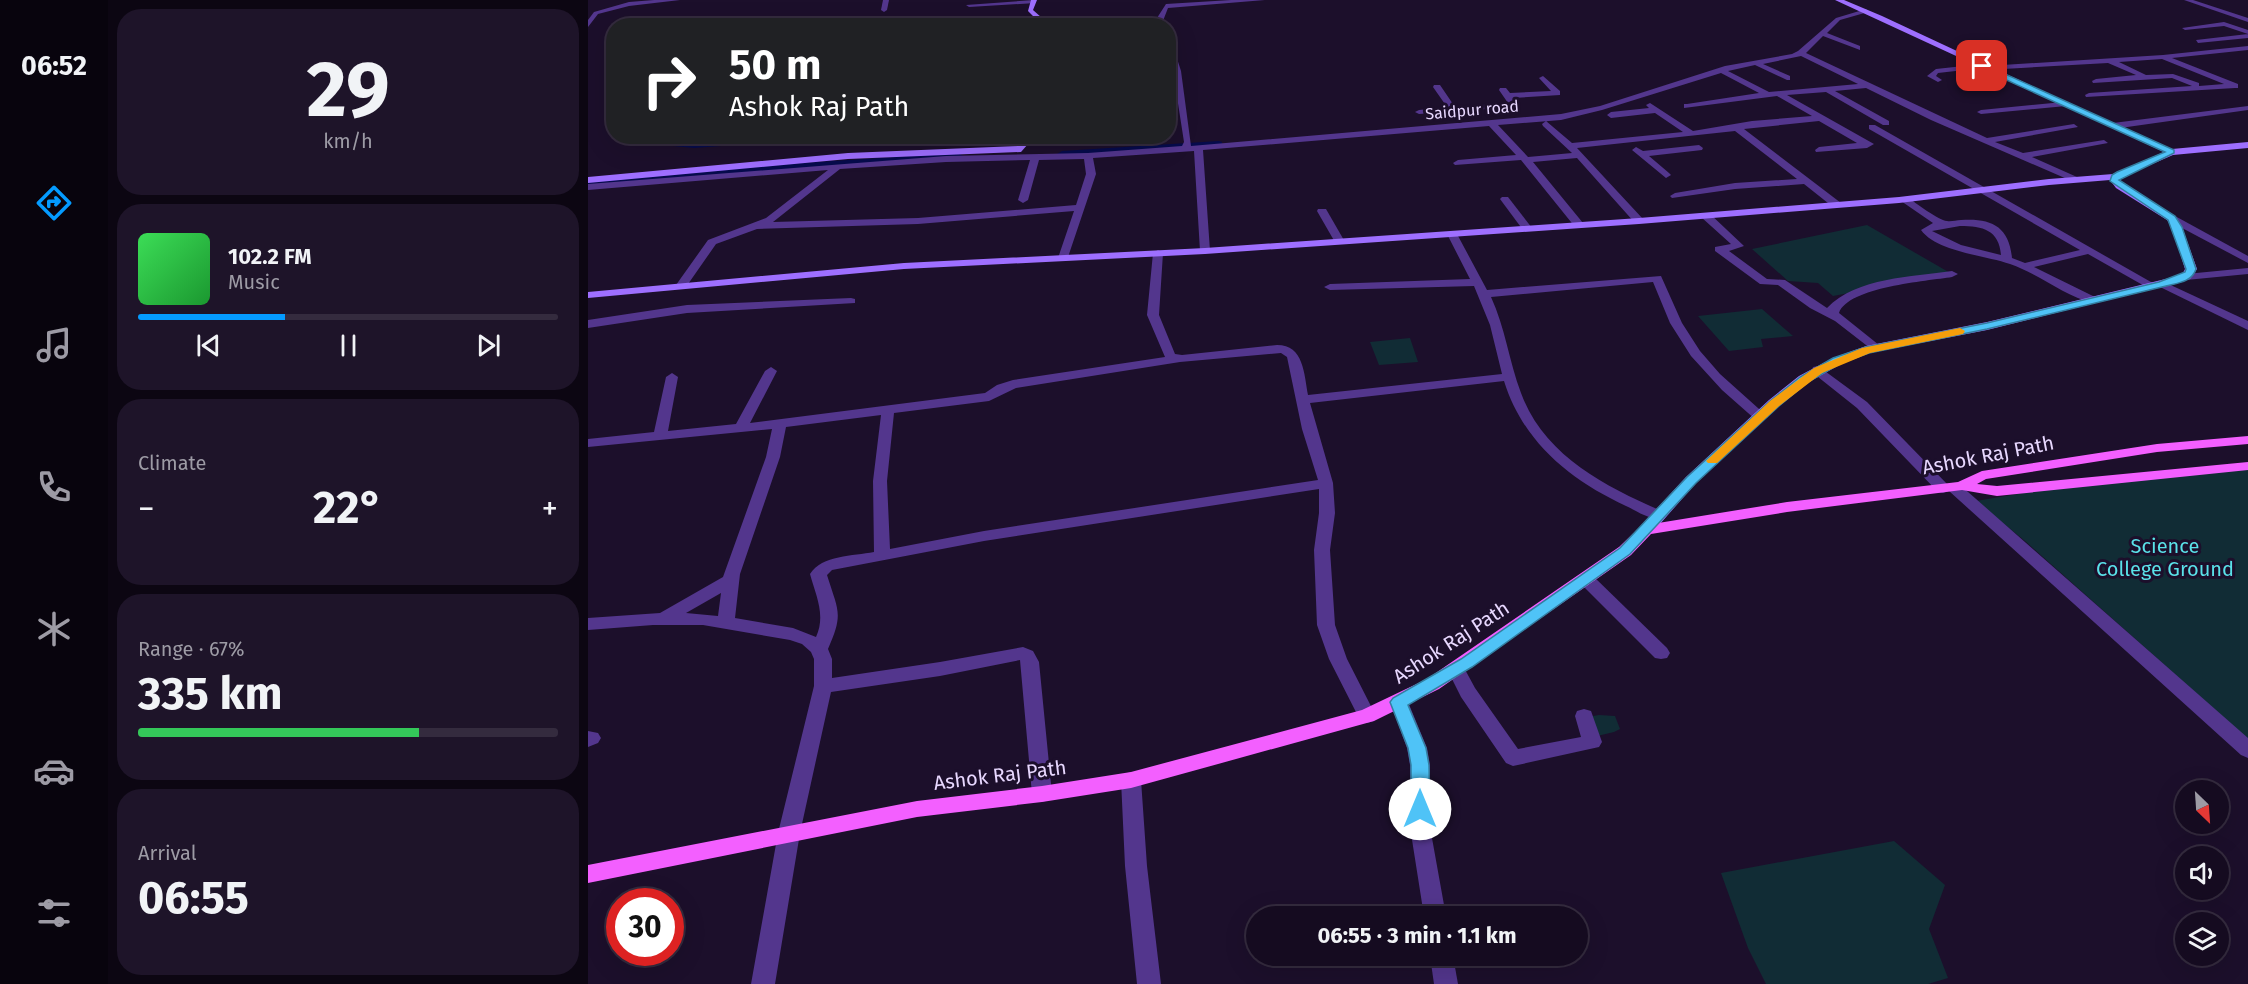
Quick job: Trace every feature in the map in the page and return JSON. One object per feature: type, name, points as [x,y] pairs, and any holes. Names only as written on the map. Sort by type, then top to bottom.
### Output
[{"type":"main road","points":[[1838,0],[1880,17],[2063,104],[2171,152]]},
{"type":"main road","points":[[1034,1],[1030,10],[1039,18]]},
{"type":"main road","points":[[588,180],[859,160],[1020,152],[1026,144]]},
{"type":"main road","points":[[588,295],[904,266],[1158,254],[1340,242],[1904,199],[2074,179],[2115,177],[2171,152],[2248,145]]},
{"type":"main road","points":[[1652,523],[1691,480],[1792,388],[1818,370],[1852,354],[1987,326],[2186,277],[2191,269],[2177,227],[2171,218],[2119,186],[2115,177]]},
{"type":"main road","name":"Ashok Raj Path","points":[[588,874],[917,809],[1042,794],[1131,780],[1367,716],[1399,702],[1456,669],[1625,551],[1652,523],[1953,487],[1982,475],[2157,448],[2248,440]]},
{"type":"main road","points":[[1953,487],[1997,491],[2248,466]]},
{"type":"street","points":[[588,24],[592,13],[629,4],[677,0]]},
{"type":"street","points":[[884,10],[886,0]]},
{"type":"street","points":[[1160,18],[1166,6],[1172,4],[1262,0]]},
{"type":"street","points":[[2187,0],[2248,20]]},
{"type":"street","points":[[969,5],[1034,1]]},
{"type":"street","points":[[1020,152],[1187,145],[1504,119],[1602,108],[1721,70],[1733,64],[1757,63],[1798,55],[1838,19],[1866,11]]},
{"type":"street","points":[[1838,19],[1880,17]]},
{"type":"street","points":[[2185,28],[2224,24],[2248,34]]},
{"type":"street","points":[[1821,33],[1857,48]]},
{"type":"street","points":[[2198,41],[2248,34]]},
{"type":"street","points":[[1938,80],[1931,76],[1934,71],[2163,57],[2248,48]]},
{"type":"street","points":[[1581,110],[1733,64],[1776,55],[1798,55],[2074,179]]},
{"type":"street","points":[[2088,95],[2238,86],[2163,57]]},
{"type":"street","points":[[2108,60],[2145,77]]},
{"type":"street","points":[[1757,63],[1787,78]]},
{"type":"street","points":[[1721,70],[1768,95]]},
{"type":"street","points":[[1176,73],[1181,91],[1187,145]]},
{"type":"street","points":[[2096,81],[2173,76],[2201,87]]},
{"type":"street","points":[[1419,112],[1514,105],[1505,93],[1557,93],[1544,78]]},
{"type":"street","points":[[1687,106],[1778,93],[1868,85]]},
{"type":"street","points":[[1437,87],[1452,109]]},
{"type":"street","points":[[1827,89],[1886,123]]},
{"type":"street","points":[[1176,91],[1181,91]]},
{"type":"street","points":[[1778,93],[1867,145]]},
{"type":"street","points":[[1982,112],[2063,104]]},
{"type":"street","points":[[1494,107],[1504,119]]},
{"type":"street","points":[[1602,108],[1625,124]]},
{"type":"street","points":[[1611,115],[1654,108],[1691,134]]},
{"type":"street","points":[[2113,126],[2248,108]]},
{"type":"street","points":[[1570,146],[1691,134],[1752,124],[1823,118]]},
{"type":"street","name":"Saidpur road","points":[[1020,152],[1035,157],[1088,156],[1187,145],[1198,148],[1492,123],[1504,119]]},
{"type":"street","points":[[1492,123],[1579,225]]},
{"type":"street","points":[[1546,124],[1579,155],[1639,221]]},
{"type":"street","points":[[1872,127],[2089,251],[2248,326]]},
{"type":"street","points":[[1737,128],[1837,205]]},
{"type":"street","points":[[2033,139],[2074,128]]},
{"type":"street","points":[[1988,140],[2016,136],[2067,149]]},
{"type":"street","points":[[1624,141],[1666,175]]},
{"type":"street","points":[[1819,150],[1893,141]]},
{"type":"street","points":[[2024,156],[2104,143]]},
{"type":"street","points":[[1198,148],[1204,251]]},
{"type":"street","points":[[1641,154],[1699,148]]},
{"type":"street","points":[[1458,163],[1579,155]]},
{"type":"street","points":[[1063,258],[1091,174],[1088,156]]},
{"type":"street","points":[[1023,200],[1035,157]]},
{"type":"street","points":[[588,187],[838,165],[859,160]]},
{"type":"street","points":[[682,285],[712,242],[770,220],[838,165]]},
{"type":"street","points":[[1675,196],[1735,186],[1804,181]]},
{"type":"street","points":[[1504,199],[1527,228]]},
{"type":"street","points":[[1904,199],[1941,223],[1926,232],[1957,247],[2007,259],[2093,300]]},
{"type":"street","points":[[759,226],[918,221],[1078,208]]},
{"type":"street","points":[[1322,211],[1340,242]]},
{"type":"street","points":[[1705,215],[1739,246],[1719,249],[1764,282],[1781,282],[1814,306],[1836,318],[1875,348]]},
{"type":"street","points":[[2171,218],[2248,260]]},
{"type":"street","points":[[1936,226],[1970,221],[1982,224],[2004,238],[2007,243],[2007,259]]},
{"type":"street","points":[[1452,234],[1496,325],[1509,377],[1525,417],[1557,457],[1652,523]]},
{"type":"street","points":[[2229,250],[2248,247]]},
{"type":"street","points":[[2024,266],[2089,251]]},
{"type":"street","points":[[1158,254],[1153,315],[1168,352],[1178,359]]},
{"type":"street","points":[[2186,277],[2248,271]]},
{"type":"street","points":[[1836,318],[1832,310],[1839,300],[1853,292],[1952,274]]},
{"type":"street","points":[[1330,287],[1480,288],[1657,278],[1678,327],[1692,349],[1728,388],[1761,417]]},
{"type":"street","points":[[588,324],[687,309],[851,301]]},
{"type":"street","points":[[588,443],[780,424],[989,397],[1013,384],[1178,359],[1284,349],[1293,355],[1309,429],[1326,483],[1322,550],[1326,625],[1338,659],[1367,716]]},
{"type":"street","points":[[741,427],[771,370]]},
{"type":"street","points":[[1818,370],[1862,405],[2248,750]]},
{"type":"street","points":[[660,435],[672,377]]},
{"type":"street","points":[[1303,399],[1364,395],[1460,379],[1509,377]]},
{"type":"street","points":[[882,555],[880,481],[888,410]]},
{"type":"street","points":[[726,622],[731,580],[773,457],[780,424]]},
{"type":"street","points":[[819,649],[830,625],[830,614],[818,574],[828,566],[984,536],[1326,483]]},
{"type":"street","points":[[1586,579],[1661,653]]},
{"type":"street","points":[[662,619],[731,580]]},
{"type":"street","points":[[588,624],[703,619],[793,634],[808,640],[819,649],[823,659],[822,686],[789,833],[763,984]]},
{"type":"street","points":[[822,686],[940,669],[1023,653],[1030,662],[1042,794]]},
{"type":"street","points":[[1456,669],[1468,692],[1513,758],[1592,742],[1584,716]]},
{"type":"street","points":[[1399,702],[1417,748],[1420,765],[1420,827],[1433,906]]},
{"type":"street","points":[[1131,780],[1136,866],[1149,984]]},
{"type":"street","points":[[1443,966],[1446,984]]},
{"type":"green space","points":[[1867,225],[1952,274],[1833,296],[1818,283],[1788,281],[1752,249]]},
{"type":"green space","points":[[1762,309],[1793,336],[1761,339],[1763,347],[1729,351],[1698,316]]},
{"type":"green space","points":[[1410,338],[1418,362],[1379,365],[1370,342]]},
{"type":"green space","name":"Science College Ground","points":[[2248,466],[2248,739],[2025,541],[1976,501],[2071,485]]},
{"type":"green space","points":[[1615,716],[1620,729],[1593,737],[1588,717]]},
{"type":"green space","points":[[1894,841],[1945,885],[1929,929],[1948,978],[1928,984],[1766,984],[1748,948],[1721,873]]},
{"type":"shaded area","points":[[653,144],[748,144],[694,148]]},
{"type":"waterway","points":[[1062,154],[1219,144]]},
{"type":"waterway","points":[[588,184],[693,173],[958,156]]},
{"type":"slow traffic","points":[[1712,461],[1774,403],[1818,370],[1866,350],[1960,331]]},
{"type":"route","points":[[1420,809],[1420,765],[1417,748],[1399,702],[1467,663],[1625,551],[1691,480],[1774,403],[1804,379],[1837,361],[1866,350],[1987,326],[2162,284],[2186,277],[2190,273],[2191,269],[2181,245],[2177,227],[2171,218],[2119,186],[2115,181],[2115,177],[2120,174],[2171,152],[1982,66]]}]
